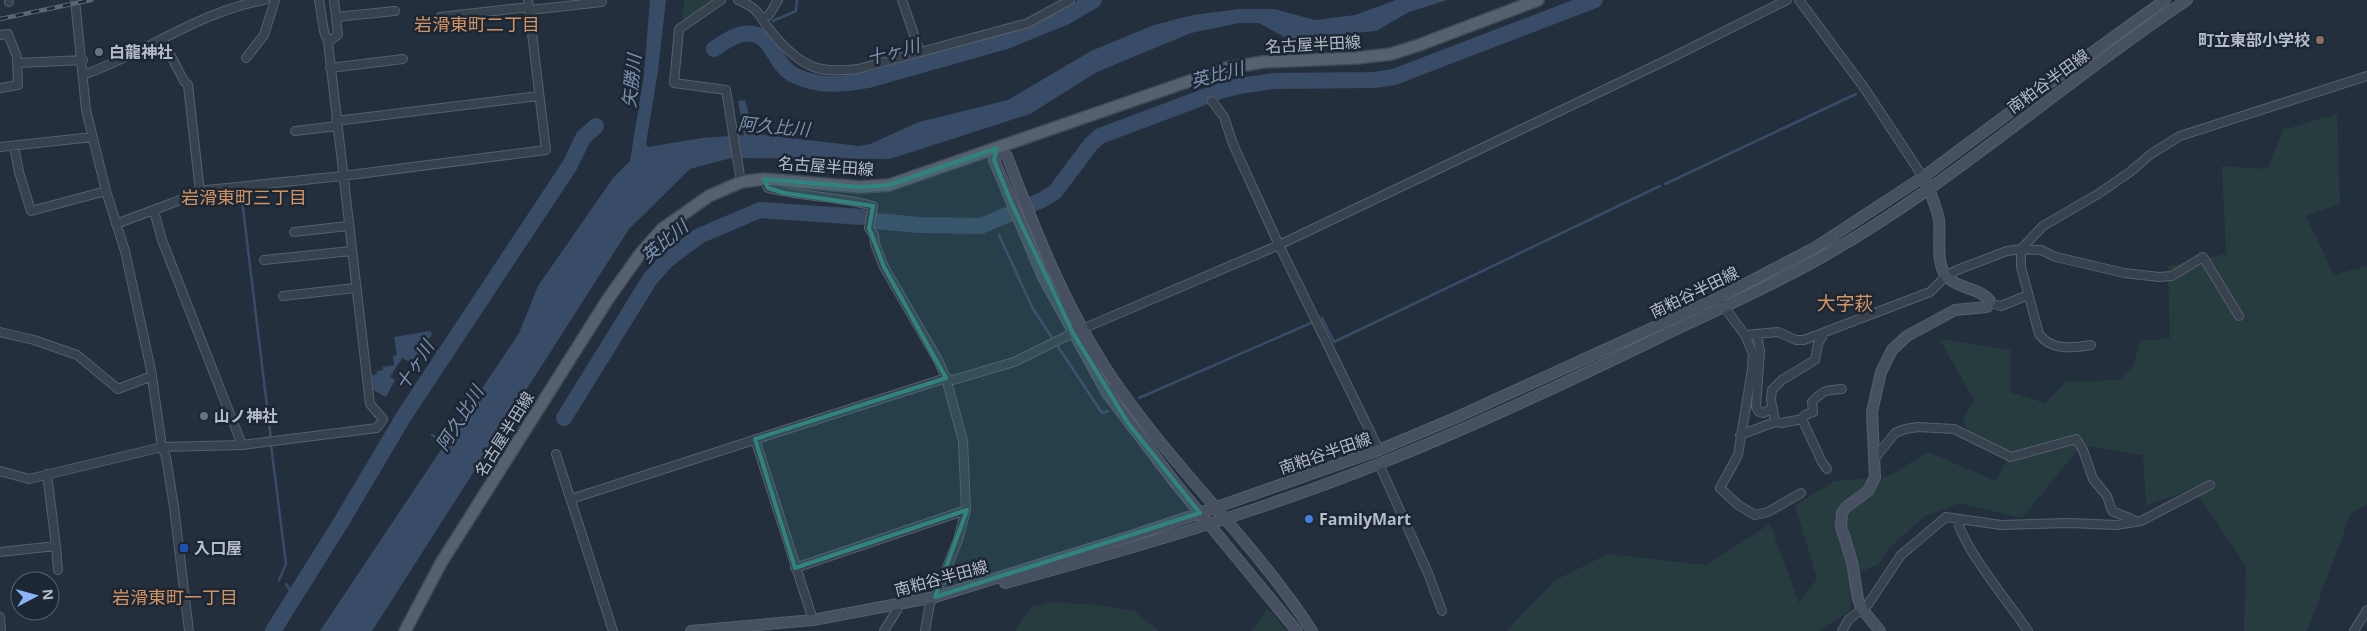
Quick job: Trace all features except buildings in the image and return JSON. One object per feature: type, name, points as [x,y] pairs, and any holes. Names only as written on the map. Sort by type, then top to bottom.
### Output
[{"type":"main road","name":"名古屋半田線","points":[[406,631],[446,555],[608,300],[640,254],[662,229],[709,196],[741,182],[764,179],[860,188],[889,185],[1227,68],[1263,62],[1356,58],[1391,54],[1419,46],[1538,0]]},
{"type":"main road","name":"南粕谷半田線","points":[[763,631],[897,610],[1134,548],[1225,520],[1379,464],[1558,385],[1720,302],[1816,247],[1923,177],[2165,0]]},
{"type":"main road","name":"南粕谷半田線","points":[[691,631],[793,627],[813,620],[932,600],[1200,513],[1379,450],[1822,257],[1929,189],[2047,100],[2187,0]]},
{"type":"main road","points":[[1297,631],[1128,423],[1107,393],[1042,274],[994,160],[997,148],[1007,156],[1058,279],[1097,355],[1120,389],[1312,631]]},
{"type":"main road","points":[[1880,631],[1862,609],[1858,599],[1852,562],[1843,537],[1841,518],[1846,507],[1868,492],[1873,485],[1875,458],[1872,412],[1874,396],[1881,372],[1892,350],[1908,336],[1955,310],[1987,307],[1989,303],[1985,294],[1960,287],[1946,276],[1939,251],[1939,220],[1923,177]]},
{"type":"street","points":[[75,0],[86,110],[106,191],[125,252],[152,376],[162,447],[166,457],[174,507],[189,631]]},
{"type":"street","points":[[83,75],[112,65],[192,23],[237,5],[264,0]]},
{"type":"street","points":[[246,58],[264,35],[275,0]]},
{"type":"street","points":[[0,471],[29,479],[162,447],[242,445],[377,428],[383,419],[370,404],[342,176],[328,42],[324,31],[319,0]]},
{"type":"street","points":[[328,42],[338,35],[334,0]]},
{"type":"street","points":[[721,0],[679,29],[674,83],[726,90],[741,182]]},
{"type":"street","points":[[738,0],[747,4],[763,18],[766,25],[795,57],[812,68],[833,72],[858,69],[1028,23],[1070,0]]},
{"type":"street","points":[[763,18],[769,15],[778,0]]},
{"type":"street","points":[[902,0],[920,52]]},
{"type":"street","points":[[571,499],[946,378],[953,380],[1014,362],[1073,333],[1279,245],[1674,57],[1787,0]]},
{"type":"street","points":[[1800,0],[1865,90],[1923,177]]},
{"type":"street","points":[[440,17],[529,5],[602,2]]},
{"type":"street","points":[[116,224],[200,192],[546,150],[529,5]]},
{"type":"street","points":[[336,17],[395,10]]},
{"type":"street","points":[[0,35],[8,34],[18,63],[18,85],[0,88]]},
{"type":"street","points":[[162,39],[184,81],[188,85],[200,192]]},
{"type":"street","points":[[18,63],[82,60]]},
{"type":"street","points":[[330,68],[403,60]]},
{"type":"street","points":[[2091,345],[2065,347],[2044,341],[2039,334],[2021,267],[2021,249],[2043,226],[2098,194],[2130,172],[2151,154],[2180,136],[2367,76]]},
{"type":"street","points":[[295,131],[336,123],[540,96]]},
{"type":"street","points":[[1212,101],[1224,117],[1233,144],[1279,245],[1379,450]]},
{"type":"street","points":[[0,147],[93,137]]},
{"type":"street","points":[[14,146],[19,172],[31,211],[106,191]]},
{"type":"street","points":[[764,179],[768,188],[784,193],[808,194],[873,206],[869,228],[874,235],[875,244],[884,268],[934,351],[946,378],[963,441],[966,510],[958,540],[932,600],[925,631]]},
{"type":"street","points":[[154,211],[176,277],[242,445]]},
{"type":"street","points":[[294,232],[348,226]]},
{"type":"street","points":[[1745,335],[1778,332],[1796,340],[1804,340],[1930,292],[1946,276],[1978,261],[2021,249],[2041,250],[2056,257],[2124,273],[2160,277],[2172,276],[2203,257],[2240,316]]},
{"type":"street","points":[[264,260],[351,251]]},
{"type":"street","points":[[283,296],[355,288]]},
{"type":"street","points":[[1989,303],[2001,306],[2028,294]]},
{"type":"street","points":[[1720,302],[1745,335],[1751,347],[1753,360],[1736,461],[1720,488],[1738,505],[1760,516],[1790,502],[1801,493]]},
{"type":"street","points":[[0,332],[34,340],[78,355],[118,389],[152,376]]},
{"type":"street","points":[[1775,422],[1771,400],[1772,390],[1782,380],[1815,360],[1818,344],[1824,333]]},
{"type":"street","points":[[1757,334],[1760,351],[1756,406],[1759,412],[1763,413],[1773,408]]},
{"type":"street","points":[[1740,435],[1775,422],[1782,423],[1802,418],[1813,412],[1812,402],[1819,395],[1828,389],[1842,388]]},
{"type":"street","points":[[1802,418],[1827,469]]},
{"type":"street","points":[[1875,458],[1895,433],[1918,427],[1954,429],[2011,458],[2076,439],[2083,450],[2093,479],[2107,496],[2112,511],[2132,518],[2135,522]]},
{"type":"street","points":[[755,440],[813,620]]},
{"type":"street","points":[[556,454],[613,631]]},
{"type":"street","points":[[1379,464],[1428,573],[1442,611]]},
{"type":"street","points":[[47,474],[58,570]]},
{"type":"street","points":[[1842,631],[1849,619],[1867,606],[1888,570],[1916,540],[1946,517],[2001,526],[2070,523],[2116,525],[2141,521],[2210,485]]},
{"type":"street","points":[[796,568],[966,510]]},
{"type":"street","points":[[1958,518],[1962,533],[2028,631]]},
{"type":"street","points":[[0,552],[56,546]]},
{"type":"street","points":[[884,631],[897,610]]},
{"type":"street","points":[[2354,631],[2367,610]]},
{"type":"street","points":[[0,616],[1,631]]},
{"type":"highlighted area","points":[[997,148],[994,160],[1011,202],[1073,333],[1128,423],[1200,513],[935,597],[967,510],[795,568],[755,439],[946,378],[884,267],[869,228],[873,206],[784,193],[768,188],[764,179],[860,187],[889,185]]},
{"type":"green space","points":[[684,0],[713,0],[685,20],[682,18]]},
{"type":"green space","points":[[2337,114],[2340,204],[2306,216],[2334,275],[2367,266],[2367,505],[2351,513],[2307,631],[2244,631],[2246,566],[2194,489],[2146,505],[2143,455],[2082,445],[2022,518],[1960,503],[1925,516],[1889,548],[1879,564],[1850,576],[1851,610],[1818,631],[1506,631],[1556,580],[1608,554],[1706,565],[1770,524],[1799,603],[1817,579],[1795,505],[1835,481],[1887,477],[1928,452],[1996,481],[2010,454],[1970,434],[1963,421],[1974,399],[1939,339],[2011,350],[2010,392],[2045,403],[2066,382],[2119,380],[2134,366],[2139,341],[2170,338],[2168,266],[2226,254],[2222,166],[2267,169],[2283,130]]},
{"type":"green space","points":[[1048,602],[1100,605],[1134,611],[1159,631],[1014,631],[1031,607]]},
{"type":"green space","points":[[1268,608],[1287,631],[1251,631]]},
{"type":"water","points":[[650,0],[666,0],[658,71],[646,144],[648,147],[702,138],[744,135],[738,101],[745,100],[755,134],[859,146],[870,144],[919,122],[1008,100],[1091,51],[1154,25],[1193,15],[1240,9],[1274,9],[1315,20],[1355,15],[1396,0],[1447,0],[1409,12],[1376,31],[1288,39],[1259,23],[1239,23],[1191,33],[1097,72],[1030,114],[890,159],[731,158],[690,169],[629,229],[372,631],[320,631],[519,333],[538,286],[613,178],[630,161],[644,74]]},
{"type":"water","points":[[430,331],[432,334],[413,364],[402,358],[390,377],[395,380],[386,397],[373,390],[372,375],[377,374],[377,371],[383,370],[382,367],[394,365],[393,356],[397,355],[394,337]]},
{"type":"waterway","points":[[773,21],[796,11],[797,0]]},
{"type":"waterway","name":"十ヶ川","points":[[714,49],[741,34],[755,34],[768,44],[781,64],[792,74],[820,83],[849,83],[868,80],[1006,41],[1065,17],[1094,0]]},
{"type":"waterway","name":"英比川","points":[[876,221],[919,225],[981,226],[1042,200],[1055,192],[1091,144],[1100,136],[1220,91],[1274,81],[1374,80],[1394,77],[1595,0]]},
{"type":"waterway","points":[[1665,184],[1856,94]]},
{"type":"waterway","name":"十ヶ川","points":[[273,631],[343,519],[404,416],[570,165],[583,138],[596,126]]},
{"type":"waterway","points":[[1322,318],[1334,342],[1660,186]]},
{"type":"waterway","points":[[241,192],[271,439]]},
{"type":"waterway","name":"英比川","points":[[564,418],[650,279],[667,260],[699,236],[760,210],[862,217]]},
{"type":"waterway","points":[[999,235],[1033,309],[1102,413],[1108,411]]},
{"type":"waterway","points":[[1139,398],[1311,323]]},
{"type":"waterway","points":[[425,342],[444,356]]},
{"type":"waterway","name":"阿久比川","points":[[432,435],[448,444]]},
{"type":"waterway","points":[[271,445],[286,564],[279,580]]},
{"type":"waterway","points":[[286,584],[294,596]]},
{"type":"railway","points":[[0,19],[91,0]]},
{"type":"place","name":"町立東部小学校","points":[[2320,40]]},
{"type":"place","name":"白龍神社","points":[[99,52]]},
{"type":"place","name":"山ノ神社","points":[[204,416]]},
{"type":"place","name":"FamilyMart","points":[[1309,519]]},
{"type":"place","name":"入口屋","points":[[184,548]]},
{"type":"district","name":"岩滑東町二丁目","points":[[477,24]]},
{"type":"district","name":"岩滑東町三丁目","points":[[244,197]]},
{"type":"district","name":"大字萩","points":[[1845,303]]},
{"type":"district","name":"岩滑東町一丁目","points":[[175,597]]},
{"type":"water label","name":"矢勝川","points":[[631,81]]}]
